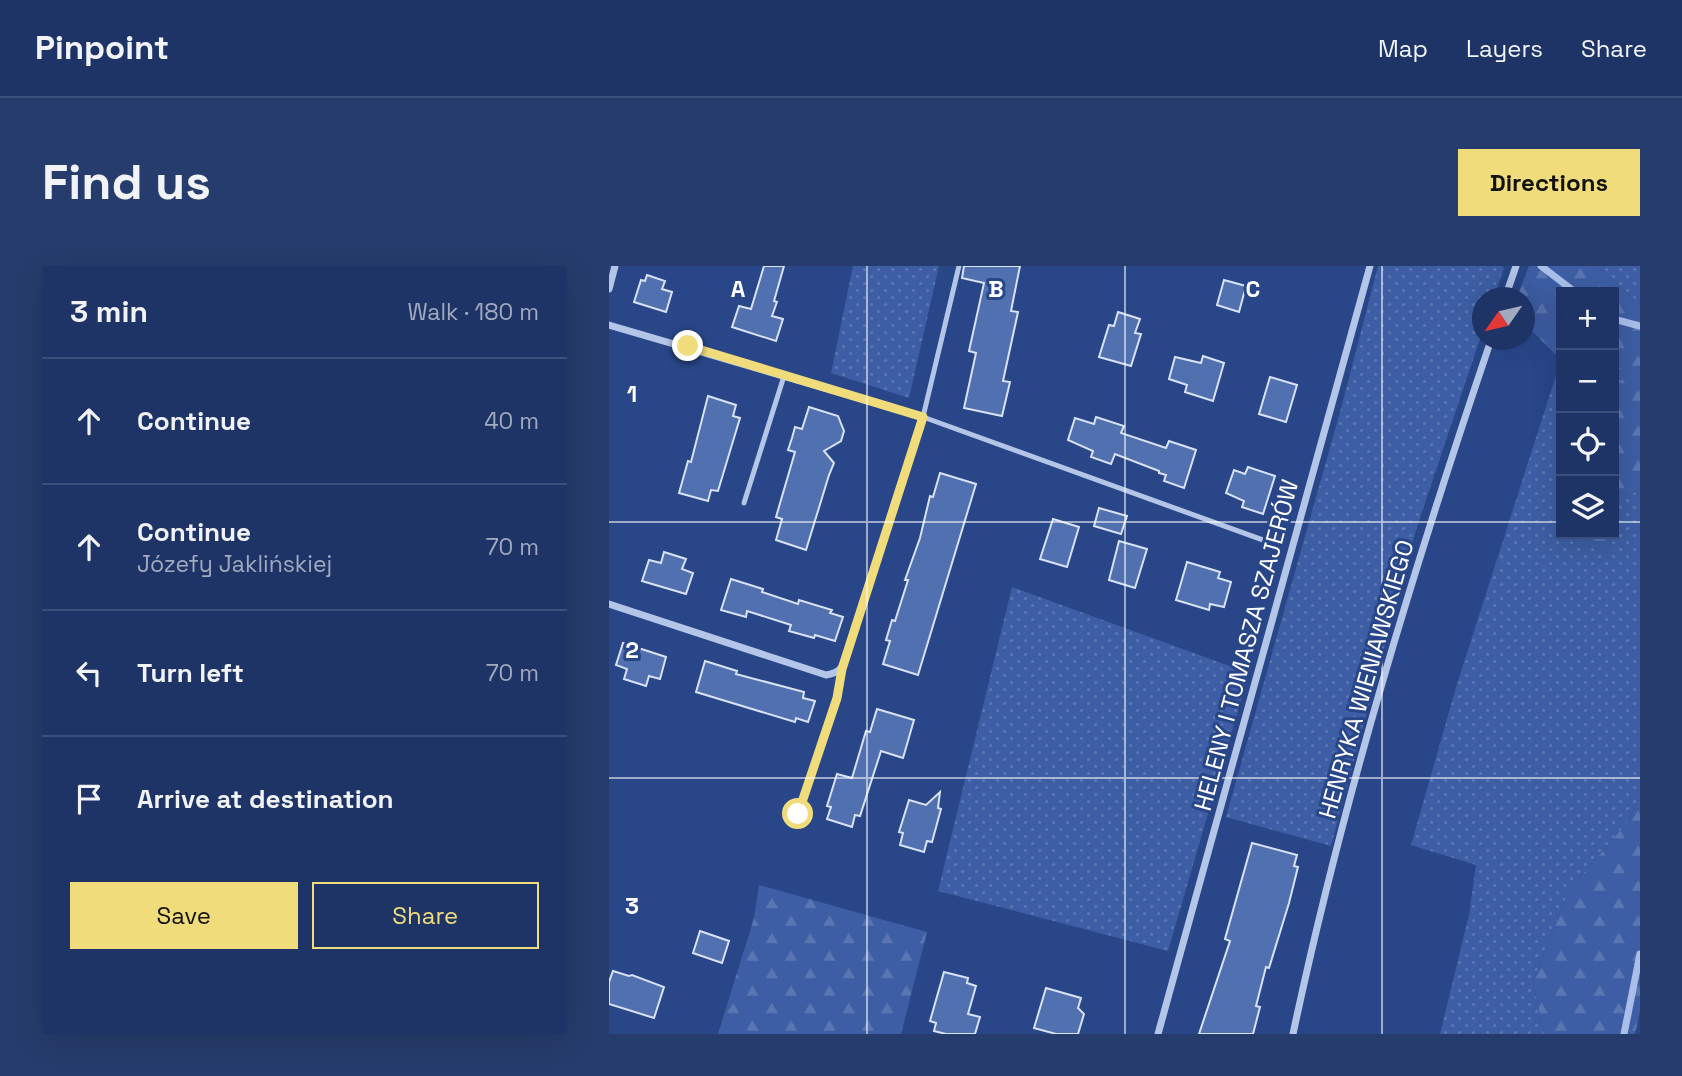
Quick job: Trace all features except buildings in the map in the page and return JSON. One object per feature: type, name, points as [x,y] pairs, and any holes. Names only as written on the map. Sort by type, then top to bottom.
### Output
[{"type":"street","points":[[609,289],[615,266]]},
{"type":"street","name":"HELENY I TOMASZA SZAJERÓW","points":[[1159,1034],[1370,266]]},
{"type":"street","points":[[1509,287],[1516,266]]},
{"type":"street","points":[[609,325],[923,417],[842,669],[836,673],[826,674],[609,604]]},
{"type":"street","name":"HENRYKA WIENIAWSKIEGO","points":[[1293,1034],[1341,836],[1398,629],[1488,350]]},
{"type":"lane","points":[[959,266],[923,417],[1274,544]]},
{"type":"lane","points":[[744,503],[784,376]]},
{"type":"lane","points":[[798,814],[837,698],[842,669]]},
{"type":"green space","points":[[853,266],[939,266],[909,398],[831,373]]},
{"type":"green space","points":[[1378,266],[1504,268],[1497,287],[1472,287],[1472,350],[1476,350],[1416,530],[1331,846],[1226,817],[1342,405]]},
{"type":"green space","points":[[1529,266],[1598,266],[1632,298],[1640,301],[1640,490],[1620,498],[1619,502],[1619,388],[1625,371],[1619,367],[1619,287],[1556,287],[1556,355],[1535,334],[1535,287],[1521,287]]},
{"type":"green space","points":[[1598,266],[1640,266],[1640,301],[1632,298]]},
{"type":"green space","points":[[1619,367],[1626,371],[1619,390]]},
{"type":"green space","points":[[1556,376],[1556,539],[1582,539],[1582,544],[1607,553],[1610,539],[1619,539],[1620,498],[1640,490],[1640,795],[1627,823],[1569,890],[1533,981],[1544,1034],[1440,1034],[1469,915],[1476,865],[1411,845],[1457,684]]},
{"type":"green space","points":[[1582,539],[1610,539],[1607,553],[1582,544]]},
{"type":"green space","points":[[1012,587],[1249,673],[1168,951],[938,891]]},
{"type":"green space","points":[[1640,795],[1640,1011],[1635,1034],[1544,1034],[1533,981],[1569,890],[1627,823]]},
{"type":"green space","points":[[759,885],[927,932],[901,1034],[718,1034],[754,918]]},
{"type":"waterway","points":[[1541,266],[1568,287]]},
{"type":"waterway","points":[[1619,320],[1640,326]]},
{"type":"waterway","points":[[1624,1034],[1640,954]]},
{"type":"route","points":[[688,346],[923,417],[842,669],[837,698],[798,814]]}]
